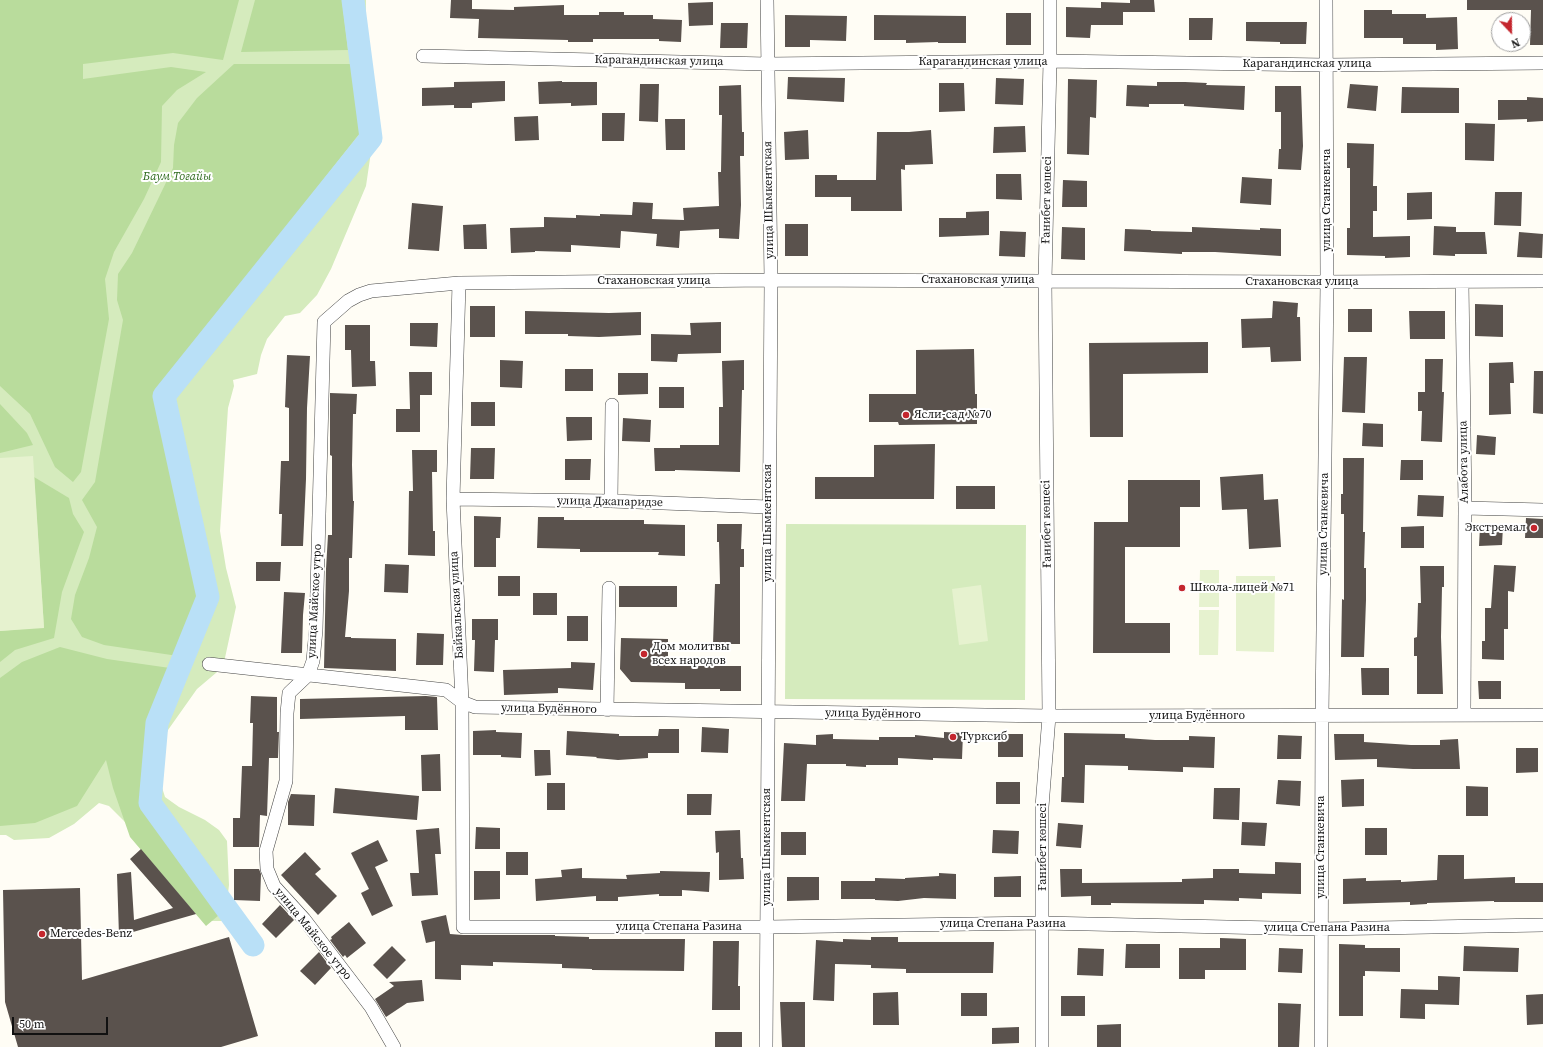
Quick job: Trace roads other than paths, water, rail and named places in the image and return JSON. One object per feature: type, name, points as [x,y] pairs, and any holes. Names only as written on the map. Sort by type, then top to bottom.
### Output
[{"type":"street","name":"улица Шымкентская","points":[[766,1047],[768,507],[771,280],[767,64],[768,0]]},
{"type":"street","name":"Ғанибет көшесі","points":[[1042,1047],[1042,807],[1049,716],[1045,280],[1050,0]]},
{"type":"street","name":"улица Станкевича","points":[[1321,1047],[1320,929],[1327,282],[1326,0]]},
{"type":"street","name":"Карагандинская улица","points":[[423,56],[767,64],[1050,61],[1326,65],[1543,63]]},
{"type":"street","name":"Стахановская улица","points":[[414,287],[459,283],[771,280],[1327,282],[1543,281]]},
{"type":"street","name":"Алабота улица","points":[[1462,282],[1465,508],[1464,714]]},
{"type":"street","name":"Байкальская улица","points":[[459,283],[453,499],[462,702],[463,927]]},
{"type":"street","name":"улица Майское утро","points":[[394,1047],[371,1007],[304,919],[274,886],[267,869],[266,851],[286,781],[287,714],[289,693],[308,675],[313,661],[316,630],[324,322],[348,301],[359,294],[371,291],[414,287]]},
{"type":"street","points":[[611,501],[612,405]]},
{"type":"street","name":"улица Джапаридзе","points":[[453,499],[611,501],[768,507]]},
{"type":"street","points":[[1465,508],[1543,510]]},
{"type":"street","points":[[607,710],[609,588]]},
{"type":"street","name":"улица Будённого","points":[[209,664],[446,690],[462,702],[475,707],[767,713],[1049,716],[1543,715]]},
{"type":"street","name":"улица Степана Разина","points":[[463,927],[767,927],[1042,923],[1320,929],[1543,925]]},
{"type":"waterway","points":[[253,945],[150,803],[157,723],[208,597],[164,396],[371,138],[353,0]]},
{"type":"place","name":"Ясли-сад №70","points":[[906,415]]},
{"type":"place","name":"Экстремал","points":[[1534,528]]},
{"type":"place","name":"Школа-лицей №71","points":[[1182,588]]},
{"type":"place","name":"Дом молитвы всех народов","points":[[644,654]]},
{"type":"place","name":"Турксиб","points":[[953,737]]},
{"type":"place","name":"Mercedes-Benz","points":[[42,934]]},
{"type":"park label","name":"Баум Тоғайы","points":[[177,177]]}]
